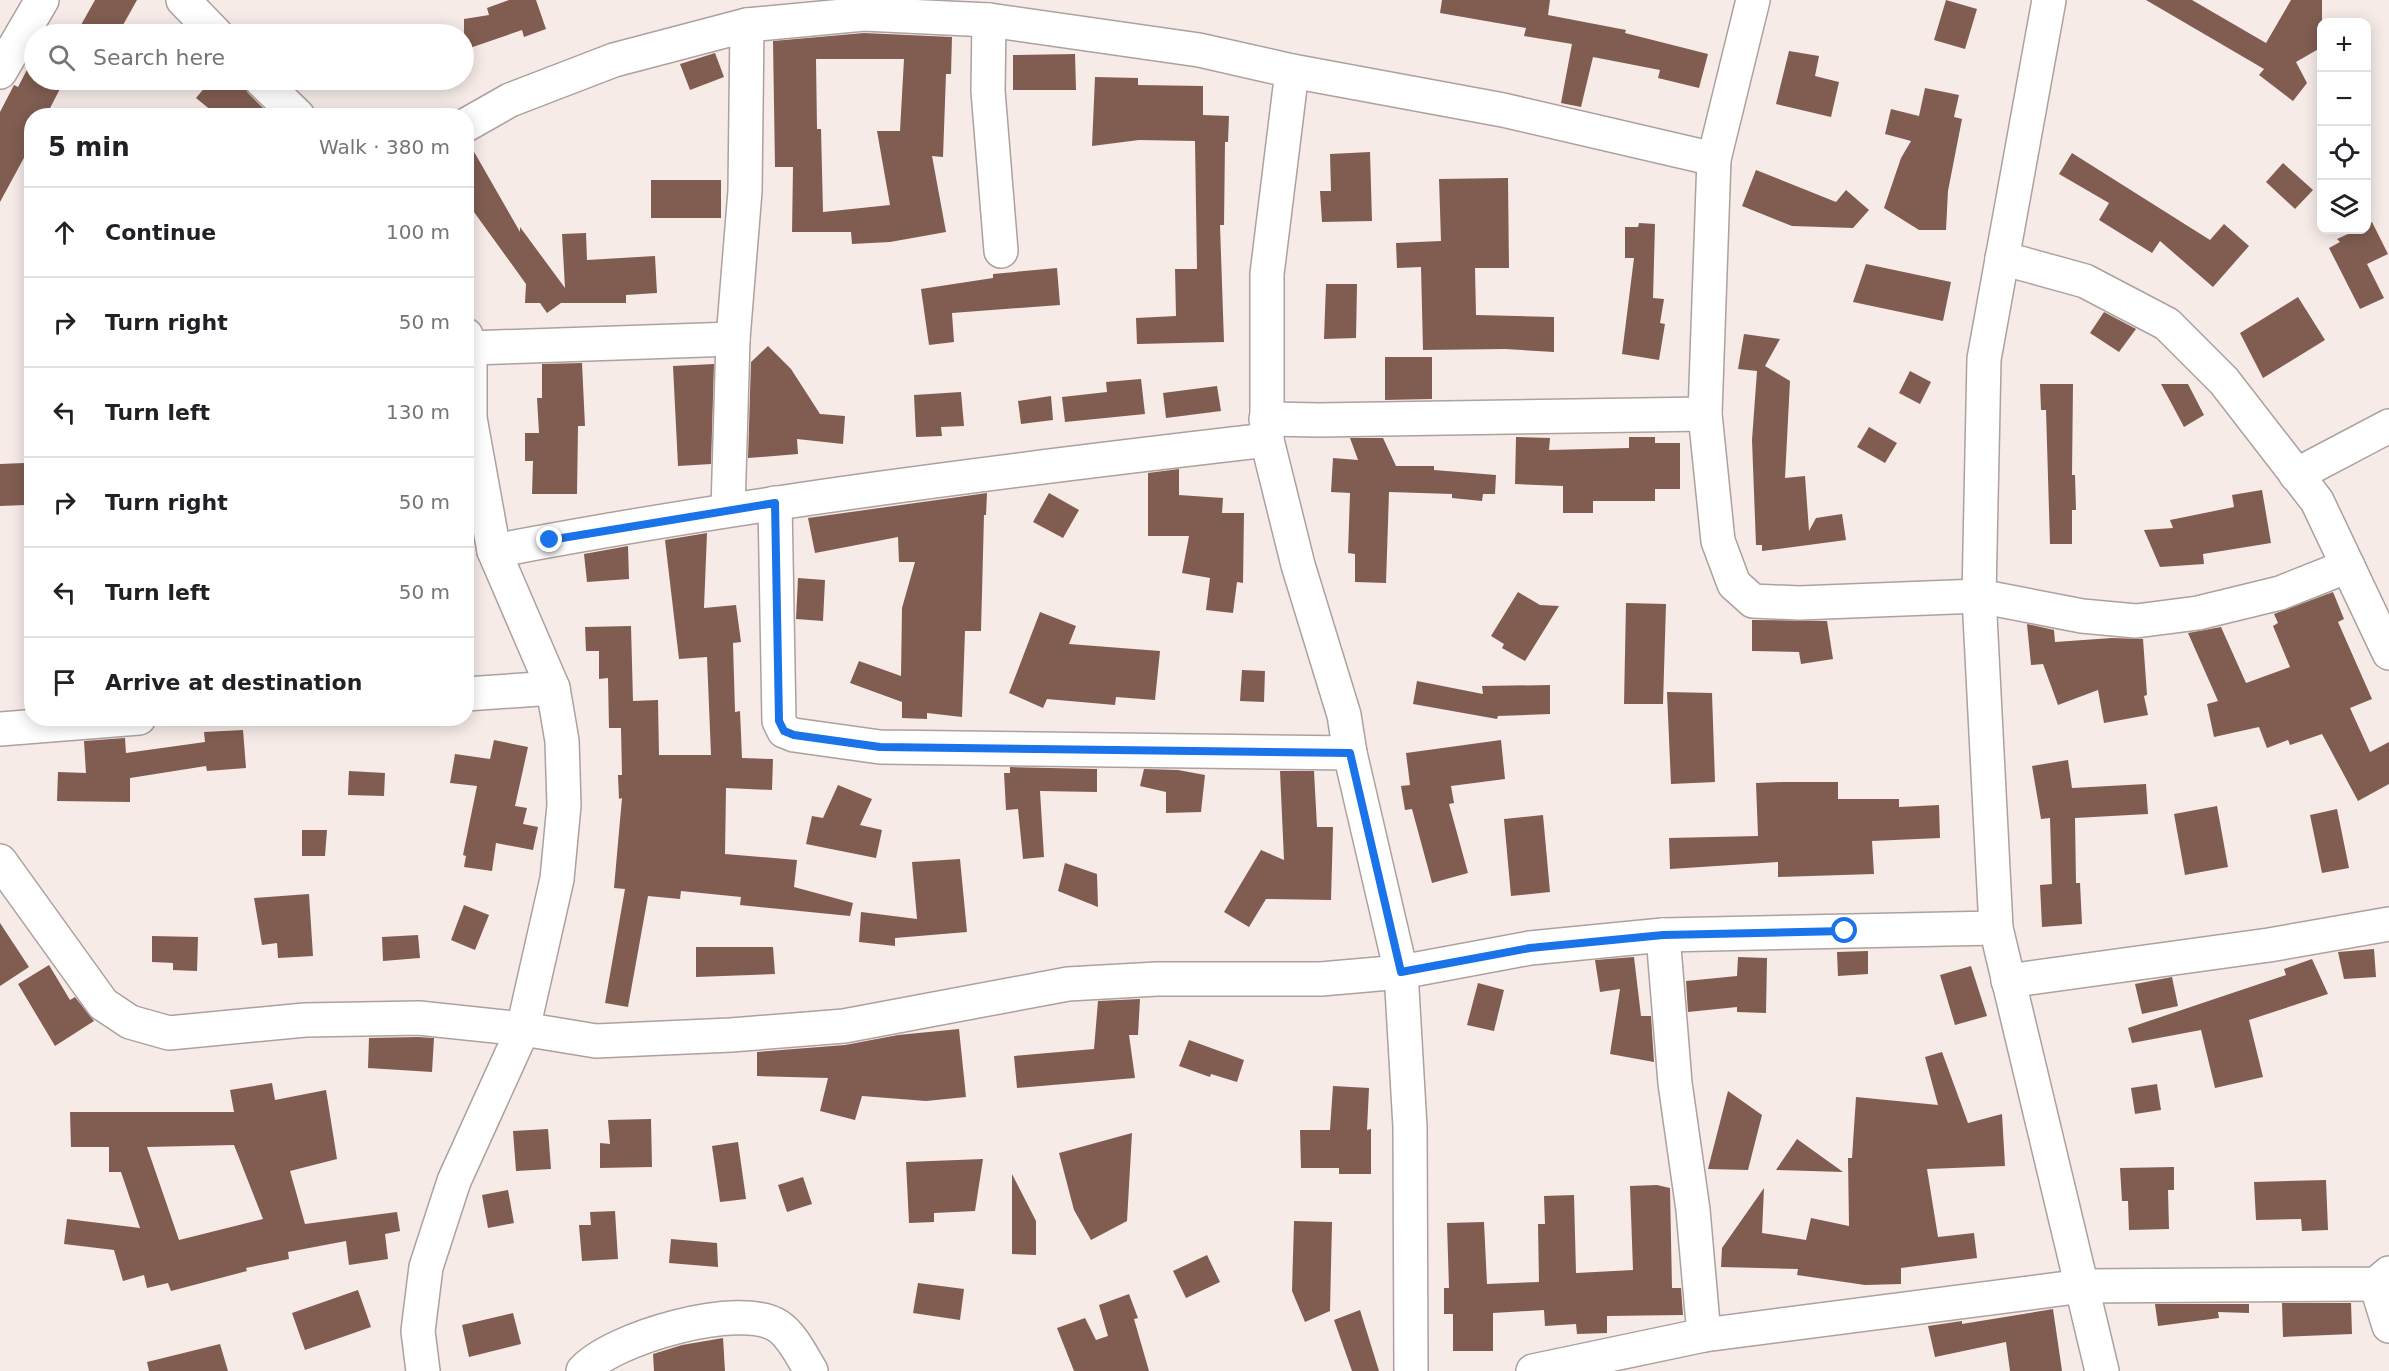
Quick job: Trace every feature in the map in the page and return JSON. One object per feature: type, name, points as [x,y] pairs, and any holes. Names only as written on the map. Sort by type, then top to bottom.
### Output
[{"type":"street","points":[[28,24],[42,0]]},
{"type":"street","points":[[183,0],[206,24]]},
{"type":"street","points":[[1753,0],[1714,159],[1704,414],[1718,541],[1734,584],[1753,601],[1799,603],[1979,596],[2082,616],[2136,621],[2198,614],[2280,593],[2348,567]]},
{"type":"street","points":[[2049,0],[1984,359],[1979,596],[1996,928],[2102,1371]]},
{"type":"street","points":[[474,120],[510,100],[614,60],[747,25],[864,14],[989,20],[1199,50],[1292,71],[1503,110],[1714,159]]},
{"type":"street","points":[[989,20],[988,91],[1001,251]]},
{"type":"street","points":[[728,510],[733,339],[745,191],[747,25]]},
{"type":"street","points":[[0,72],[24,31]]},
{"type":"street","points":[[1292,71],[1267,274],[1267,429],[1298,566],[1344,714],[1350,753],[1401,972],[1410,1127],[1411,1371]]},
{"type":"street","points":[[271,90],[290,108]]},
{"type":"street","points":[[2002,258],[2085,281],[2167,324],[2224,381],[2317,501],[2389,652]]},
{"type":"street","points":[[474,342],[733,339]]},
{"type":"street","points":[[494,551],[728,510],[1045,465],[1319,420],[1704,414]]},
{"type":"street","points":[[2296,475],[2389,426]]},
{"type":"street","points":[[423,1371],[418,1331],[426,1267],[454,1181],[523,1029],[557,879],[563,816],[562,741],[553,688],[494,551],[474,440]]},
{"type":"street","points":[[775,503],[779,721],[784,731],[794,735],[880,747],[1350,753]]},
{"type":"street","points":[[474,693],[553,688]]},
{"type":"street","points":[[0,729],[38,726]]},
{"type":"street","points":[[0,861],[103,1004],[130,1022],[169,1033],[305,1020],[419,1018],[523,1029],[596,1041],[731,1035],[844,1026],[1068,984],[1157,979],[1321,980],[1401,972],[1530,948],[1663,935],[1996,928]]},
{"type":"street","points":[[2008,981],[2258,947],[2389,924]]},
{"type":"street","points":[[1663,935],[1675,1083],[1693,1210],[1704,1335]]},
{"type":"street","points":[[1533,1371],[1704,1335],[2083,1286],[2383,1278],[2389,1326]]},
{"type":"street","points":[[584,1371],[628,1342],[690,1325],[735,1317],[761,1320],[780,1327],[811,1371]]},
{"type":"building","points":[[95,0],[137,0],[124,24],[82,24]]},
{"type":"building","points":[[509,0],[536,0],[546,29],[524,37],[522,30],[474,47],[474,24],[464,24],[464,19],[489,15],[487,8]]},
{"type":"building","points":[[1442,0],[1550,0],[1548,15],[1626,30],[1625,33],[1708,54],[1699,88],[1658,78],[1660,70],[1593,57],[1581,107],[1561,103],[1572,44],[1524,36],[1526,28],[1440,13]]},
{"type":"building","points":[[1946,0],[1977,9],[1965,49],[1934,40]]},
{"type":"building","points":[[2146,0],[2192,0],[2266,43],[2291,0],[2322,0],[2322,18],[2317,18],[2317,50],[2296,62],[2307,83],[2293,101],[2259,75],[2264,69]]},
{"type":"building","points":[[864,33],[952,37],[951,74],[946,74],[943,157],[932,156],[946,232],[890,242],[852,244],[851,232],[792,232],[793,167],[775,167],[773,41]],"holes":[[[816,59],[904,59],[900,131],[877,131],[890,205],[823,212],[821,129],[817,129]]]},
{"type":"building","points":[[1789,51],[1819,56],[1815,76],[1839,82],[1831,117],[1776,104]]},
{"type":"building","points":[[715,53],[724,77],[690,90],[680,64]]},
{"type":"building","points":[[1075,54],[1076,90],[1013,90],[1013,55]]},
{"type":"building","points":[[24,76],[24,90],[59,90],[50,108],[24,108],[24,158],[0,202],[0,112],[14,85],[18,87]]},
{"type":"building","points":[[1095,77],[1138,78],[1138,85],[1203,86],[1203,115],[1229,116],[1228,142],[1225,142],[1224,225],[1220,225],[1224,342],[1137,344],[1136,318],[1176,316],[1175,269],[1197,269],[1195,141],[1139,140],[1092,146]]},
{"type":"building","points":[[1925,88],[1959,95],[1954,117],[1962,119],[1948,191],[1946,230],[1919,230],[1884,208],[1901,158],[1911,141],[1885,134],[1891,109],[1919,116]]},
{"type":"building","points":[[203,90],[246,90],[263,108],[208,108],[196,98]]},
{"type":"building","points":[[474,152],[520,232],[520,227],[565,288],[562,234],[586,233],[587,260],[655,256],[657,293],[626,295],[626,303],[561,303],[547,313],[540,303],[525,303],[526,284],[474,212]]},
{"type":"building","points":[[1370,152],[1372,221],[1322,222],[1320,191],[1331,191],[1330,154]]},
{"type":"building","points":[[2072,153],[2210,240],[2224,224],[2249,246],[2213,287],[2160,241],[2152,253],[2099,220],[2109,203],[2059,174]]},
{"type":"building","points":[[2283,163],[2313,190],[2295,209],[2266,182]]},
{"type":"building","points":[[1756,170],[1836,202],[1846,190],[1869,210],[1853,228],[1792,226],[1742,206]]},
{"type":"building","points":[[1508,178],[1509,268],[1475,268],[1476,315],[1554,317],[1554,352],[1505,349],[1423,350],[1421,267],[1397,268],[1396,243],[1441,241],[1439,179]]},
{"type":"building","points":[[651,180],[721,180],[721,218],[651,218]]},
{"type":"building","points":[[1639,223],[1655,224],[1653,298],[1664,299],[1660,323],[1665,324],[1659,360],[1622,354],[1634,258],[1625,258],[1625,227],[1638,227]]},
{"type":"building","points":[[2371,223],[2388,254],[2367,264],[2384,298],[2360,309],[2329,248],[2340,242],[2337,239],[2348,234],[2371,234]]},
{"type":"building","points":[[1866,264],[1951,282],[1943,321],[1853,302]]},
{"type":"building","points":[[1057,268],[1060,305],[952,313],[954,342],[929,345],[921,289],[993,278],[993,274]]},
{"type":"building","points":[[1326,284],[1357,284],[1356,338],[1324,339]]},
{"type":"building","points":[[2298,297],[2325,340],[2263,378],[2240,333]]},
{"type":"building","points":[[2104,312],[2136,329],[2119,352],[2090,333]]},
{"type":"building","points":[[1744,334],[1780,339],[1765,366],[1790,381],[1785,478],[1805,476],[1809,531],[1816,518],[1842,514],[1846,540],[1762,551],[1762,545],[1756,545],[1752,440],[1757,371],[1738,369]]},
{"type":"building","points":[[768,346],[791,369],[820,414],[845,416],[843,444],[797,439],[798,454],[748,458],[751,362]]},
{"type":"building","points":[[1385,357],[1432,357],[1432,399],[1385,400]]},
{"type":"building","points":[[582,363],[585,426],[578,426],[577,494],[532,494],[533,461],[525,461],[525,433],[539,433],[537,398],[542,398],[542,364]]},
{"type":"building","points":[[714,364],[711,464],[678,466],[673,366]]},
{"type":"building","points":[[1910,371],[1931,382],[1920,404],[1899,393]]},
{"type":"building","points":[[1141,379],[1145,414],[1065,422],[1062,397],[1107,392],[1106,382]]},
{"type":"building","points":[[2040,384],[2073,384],[2072,475],[2075,475],[2076,510],[2072,510],[2072,544],[2050,544],[2046,410],[2041,410]]},
{"type":"building","points":[[2161,384],[2188,384],[2204,415],[2184,427]]},
{"type":"building","points":[[1217,386],[1221,411],[1166,418],[1163,393]]},
{"type":"building","points":[[961,392],[964,426],[941,427],[942,436],[916,437],[914,395]]},
{"type":"building","points":[[1051,396],[1053,420],[1021,424],[1018,401]]},
{"type":"building","points":[[1869,427],[1897,443],[1885,463],[1857,447]]},
{"type":"building","points":[[1516,437],[1550,438],[1549,450],[1629,448],[1629,437],[1655,437],[1655,443],[1680,443],[1680,489],[1655,489],[1655,501],[1593,501],[1593,513],[1563,513],[1563,486],[1515,484]]},
{"type":"building","points":[[1350,438],[1383,438],[1396,466],[1434,466],[1434,470],[1496,475],[1495,494],[1483,494],[1482,501],[1452,498],[1452,494],[1389,492],[1386,583],[1355,582],[1355,554],[1348,553],[1350,493],[1331,492],[1333,458],[1358,460]]},
{"type":"building","points":[[24,463],[24,505],[0,506],[0,464]]},
{"type":"building","points":[[1179,469],[1179,495],[1223,498],[1222,513],[1244,513],[1243,583],[1237,582],[1233,613],[1206,610],[1210,578],[1182,573],[1189,536],[1148,536],[1148,473]]},
{"type":"building","points":[[2262,490],[2271,543],[2203,554],[2204,564],[2160,567],[2144,530],[2173,528],[2170,520],[2234,507],[2232,495]]},
{"type":"building","points":[[987,493],[986,515],[984,515],[981,631],[965,631],[962,717],[927,713],[927,719],[902,718],[902,702],[850,683],[859,661],[901,676],[902,608],[915,562],[899,562],[898,537],[815,553],[808,518]]},
{"type":"building","points":[[1049,493],[1079,510],[1063,538],[1033,522]]},
{"type":"building","points":[[707,533],[704,608],[736,605],[741,642],[733,643],[735,712],[740,711],[742,758],[773,759],[772,790],[726,788],[725,854],[797,860],[794,887],[853,903],[850,916],[740,905],[741,897],[681,891],[680,899],[648,896],[628,1007],[605,1003],[625,889],[614,888],[622,798],[619,799],[618,775],[622,775],[621,728],[609,728],[608,678],[599,679],[599,651],[586,651],[585,627],[631,626],[633,701],[658,700],[659,755],[711,755],[707,657],[679,659],[665,540]]},
{"type":"building","points":[[628,546],[629,579],[587,582],[584,554]]},
{"type":"building","points":[[798,578],[825,580],[823,621],[796,619]]},
{"type":"building","points":[[1518,592],[1540,605],[1559,606],[1525,661],[1502,648],[1504,644],[1491,636]]},
{"type":"building","points":[[2333,592],[2344,619],[2338,622],[2372,699],[2350,708],[2370,752],[2389,742],[2389,784],[2358,801],[2322,734],[2290,745],[2288,740],[2267,748],[2259,727],[2214,737],[2207,704],[2218,701],[2188,633],[2221,627],[2246,683],[2290,667],[2273,626],[2278,623],[2274,614]]},
{"type":"building","points":[[1626,603],[1666,604],[1663,704],[1624,704]]},
{"type":"building","points":[[1040,612],[1076,626],[1069,644],[1160,651],[1155,700],[1116,697],[1115,705],[1047,699],[1043,708],[1009,693]]},
{"type":"building","points":[[1752,620],[1827,621],[1833,659],[1801,664],[1799,652],[1752,651]]},
{"type":"building","points":[[2027,624],[2054,630],[2055,642],[2112,638],[2143,639],[2147,695],[2144,696],[2148,715],[2104,723],[2098,690],[2058,705],[2043,664],[2031,665]]},
{"type":"building","points":[[1242,670],[1265,671],[1264,702],[1240,701]]},
{"type":"building","points":[[1417,681],[1483,694],[1482,686],[1550,685],[1550,714],[1498,716],[1497,719],[1413,704]]},
{"type":"building","points":[[1667,692],[1712,693],[1715,782],[1671,784]]},
{"type":"building","points":[[243,730],[246,768],[207,771],[206,766],[130,778],[130,802],[57,801],[58,772],[86,773],[84,741],[125,738],[126,753],[205,742],[204,732]]},
{"type":"building","points":[[494,740],[528,747],[515,806],[527,808],[523,824],[538,827],[533,850],[496,843],[492,871],[464,867],[466,856],[463,855],[477,786],[450,783],[455,754],[490,759]]},
{"type":"building","points":[[1501,740],[1505,779],[1451,786],[1454,803],[1449,804],[1468,873],[1432,883],[1412,809],[1405,810],[1401,786],[1410,785],[1406,753]]},
{"type":"building","points":[[2068,760],[2072,788],[2146,784],[2148,814],[2075,818],[2076,883],[2080,883],[2082,924],[2042,927],[2040,885],[2052,884],[2050,818],[2041,819],[2032,766]]},
{"type":"building","points":[[1010,767],[1097,769],[1097,792],[1040,791],[1044,857],[1023,859],[1018,809],[1006,810],[1004,773],[1010,773]]},
{"type":"building","points":[[1144,769],[1178,770],[1205,775],[1201,812],[1166,813],[1166,792],[1140,786]]},
{"type":"building","points":[[349,771],[385,773],[384,796],[348,795]]},
{"type":"building","points":[[1280,771],[1314,771],[1317,827],[1333,827],[1331,900],[1266,899],[1249,927],[1224,912],[1261,850],[1284,860]]},
{"type":"building","points":[[1838,782],[1838,799],[1899,799],[1899,807],[1939,805],[1940,838],[1872,841],[1874,874],[1778,877],[1778,862],[1670,869],[1669,838],[1758,836],[1756,783]]},
{"type":"building","points":[[838,785],[872,799],[860,825],[882,830],[876,858],[806,844],[812,816],[823,818]]},
{"type":"building","points":[[2217,806],[2228,867],[2185,875],[2174,814]]},
{"type":"building","points":[[2337,809],[2349,868],[2322,873],[2310,815]]},
{"type":"building","points":[[1543,815],[1550,892],[1511,896],[1504,819]]},
{"type":"building","points":[[302,830],[327,830],[325,856],[302,856]]},
{"type":"building","points":[[960,859],[967,932],[895,938],[895,946],[859,942],[861,912],[917,919],[912,862]]},
{"type":"building","points":[[1065,863],[1097,874],[1098,907],[1058,891]]},
{"type":"building","points":[[309,894],[313,956],[278,958],[277,943],[262,945],[254,898]]},
{"type":"building","points":[[464,905],[489,915],[475,950],[451,940]]},
{"type":"building","points":[[0,923],[29,967],[0,986]]},
{"type":"building","points":[[418,935],[420,958],[383,961],[382,937]]},
{"type":"building","points":[[152,936],[198,937],[197,971],[173,970],[173,963],[152,962]]},
{"type":"building","points":[[696,947],[773,947],[775,974],[696,977]]},
{"type":"building","points":[[2374,949],[2376,977],[2344,979],[2338,952]]},
{"type":"building","points":[[1868,951],[1868,974],[1838,976],[1837,952]]},
{"type":"building","points":[[1634,957],[1641,1016],[1651,1016],[1654,1062],[1610,1054],[1620,989],[1600,992],[1595,960]]},
{"type":"building","points":[[1738,957],[1767,958],[1766,1013],[1737,1012],[1737,1007],[1688,1012],[1686,981],[1737,976]]},
{"type":"building","points":[[2312,959],[2328,994],[2249,1020],[2263,1077],[2215,1088],[2201,1030],[2132,1043],[2128,1028],[2286,975],[2284,969]]},
{"type":"building","points":[[49,965],[70,1000],[75,997],[94,1021],[55,1046],[18,984]]},
{"type":"building","points":[[1971,966],[1987,1016],[1955,1025],[1940,975]]},
{"type":"building","points":[[2172,977],[2178,1006],[2142,1014],[2135,984]]},
{"type":"building","points":[[1478,983],[1504,990],[1494,1031],[1467,1025]]},
{"type":"building","points":[[1140,999],[1138,1035],[1129,1035],[1135,1078],[1017,1088],[1014,1056],[1094,1049],[1098,1001]]},
{"type":"building","points":[[959,1029],[966,1097],[926,1101],[862,1096],[855,1120],[820,1111],[828,1078],[757,1076],[757,1052],[845,1045],[898,1035]]},
{"type":"building","points":[[369,1038],[434,1038],[432,1072],[368,1068]]},
{"type":"building","points":[[1189,1040],[1244,1060],[1237,1082],[1211,1074],[1210,1077],[1179,1066]]},
{"type":"building","points":[[1942,1052],[1968,1123],[2002,1114],[2005,1166],[1927,1169],[1938,1237],[1974,1233],[1977,1258],[1901,1268],[1901,1284],[1865,1285],[1797,1275],[1798,1269],[1721,1267],[1722,1248],[1764,1188],[1762,1233],[1806,1240],[1811,1218],[1849,1226],[1848,1158],[1852,1158],[1856,1097],[1938,1105],[1925,1057]]},
{"type":"building","points":[[272,1083],[275,1100],[326,1090],[337,1159],[290,1171],[305,1224],[397,1212],[400,1231],[385,1234],[388,1259],[349,1265],[346,1241],[288,1252],[289,1259],[246,1268],[247,1271],[171,1291],[168,1283],[147,1288],[144,1275],[123,1281],[114,1250],[64,1244],[67,1219],[140,1228],[121,1172],[109,1172],[109,1147],[71,1147],[70,1112],[234,1112],[230,1090]],"holes":[[[234,1145],[263,1219],[179,1240],[147,1147]]]},
{"type":"building","points":[[2157,1084],[2161,1110],[2135,1114],[2131,1088]]},
{"type":"building","points":[[1333,1086],[1369,1088],[1367,1130],[1371,1129],[1371,1174],[1339,1174],[1339,1168],[1301,1168],[1300,1130],[1330,1130]]},
{"type":"building","points":[[1728,1091],[1762,1115],[1748,1170],[1708,1169]]},
{"type":"building","points":[[651,1119],[652,1167],[600,1168],[600,1143],[610,1144],[608,1120]]},
{"type":"building","points":[[548,1129],[551,1169],[516,1171],[513,1131]]},
{"type":"building","points":[[1132,1133],[1127,1221],[1091,1240],[1074,1210],[1059,1153]]},
{"type":"building","points":[[1797,1139],[1843,1172],[1776,1170]]},
{"type":"building","points":[[738,1142],[746,1199],[720,1202],[712,1146]]},
{"type":"building","points":[[983,1159],[975,1211],[934,1213],[934,1222],[909,1223],[906,1162]]},
{"type":"building","points":[[2174,1167],[2174,1190],[2168,1190],[2169,1229],[2129,1230],[2128,1201],[2122,1201],[2120,1168]]},
{"type":"building","points":[[1012,1174],[1036,1221],[1036,1255],[1012,1254]]},
{"type":"building","points":[[803,1177],[812,1204],[787,1212],[778,1185]]},
{"type":"building","points":[[2326,1180],[2328,1230],[2302,1231],[2301,1219],[2256,1220],[2254,1182]]},
{"type":"building","points":[[1657,1185],[1670,1188],[1672,1288],[1681,1288],[1683,1315],[1607,1316],[1607,1333],[1577,1334],[1576,1324],[1545,1326],[1544,1310],[1493,1313],[1493,1351],[1453,1351],[1453,1314],[1444,1314],[1444,1288],[1449,1288],[1447,1223],[1484,1222],[1487,1284],[1539,1282],[1538,1224],[1545,1224],[1544,1196],[1574,1195],[1576,1273],[1633,1270],[1630,1186]]},
{"type":"building","points":[[508,1190],[514,1223],[488,1228],[482,1195]]},
{"type":"building","points":[[615,1211],[618,1259],[582,1261],[579,1225],[591,1225],[590,1212]]},
{"type":"building","points":[[1294,1221],[1332,1222],[1330,1311],[1305,1322],[1292,1291]]},
{"type":"building","points":[[671,1239],[717,1243],[718,1267],[669,1263]]},
{"type":"building","points":[[1207,1255],[1220,1282],[1186,1298],[1173,1271]]},
{"type":"building","points":[[918,1283],[964,1289],[960,1320],[913,1313]]},
{"type":"building","points":[[358,1290],[371,1327],[305,1350],[292,1313]]},
{"type":"building","points":[[1129,1294],[1138,1318],[1134,1319],[1149,1371],[1074,1371],[1057,1328],[1085,1318],[1096,1340],[1108,1336],[1099,1305]]},
{"type":"building","points":[[2282,1303],[2351,1303],[2352,1334],[2283,1337]]},
{"type":"building","points":[[2155,1304],[2249,1304],[2249,1313],[2218,1312],[2219,1318],[2158,1326]]},
{"type":"building","points":[[2053,1309],[2062,1371],[2010,1371],[2006,1342],[1935,1357],[1928,1326],[1962,1321],[1962,1324]]},
{"type":"building","points":[[1360,1310],[1379,1371],[1352,1371],[1334,1320]]},
{"type":"building","points":[[513,1313],[521,1344],[469,1357],[462,1325]]},
{"type":"building","points":[[723,1338],[725,1371],[654,1371],[653,1354],[682,1345]]},
{"type":"building","points":[[220,1344],[228,1371],[149,1371],[147,1362]]},
{"type":"route","points":[[550,540],[775,503],[779,721],[784,731],[794,735],[880,747],[1184,749],[1350,753],[1401,972],[1530,948],[1663,935],[1845,931]]}]
